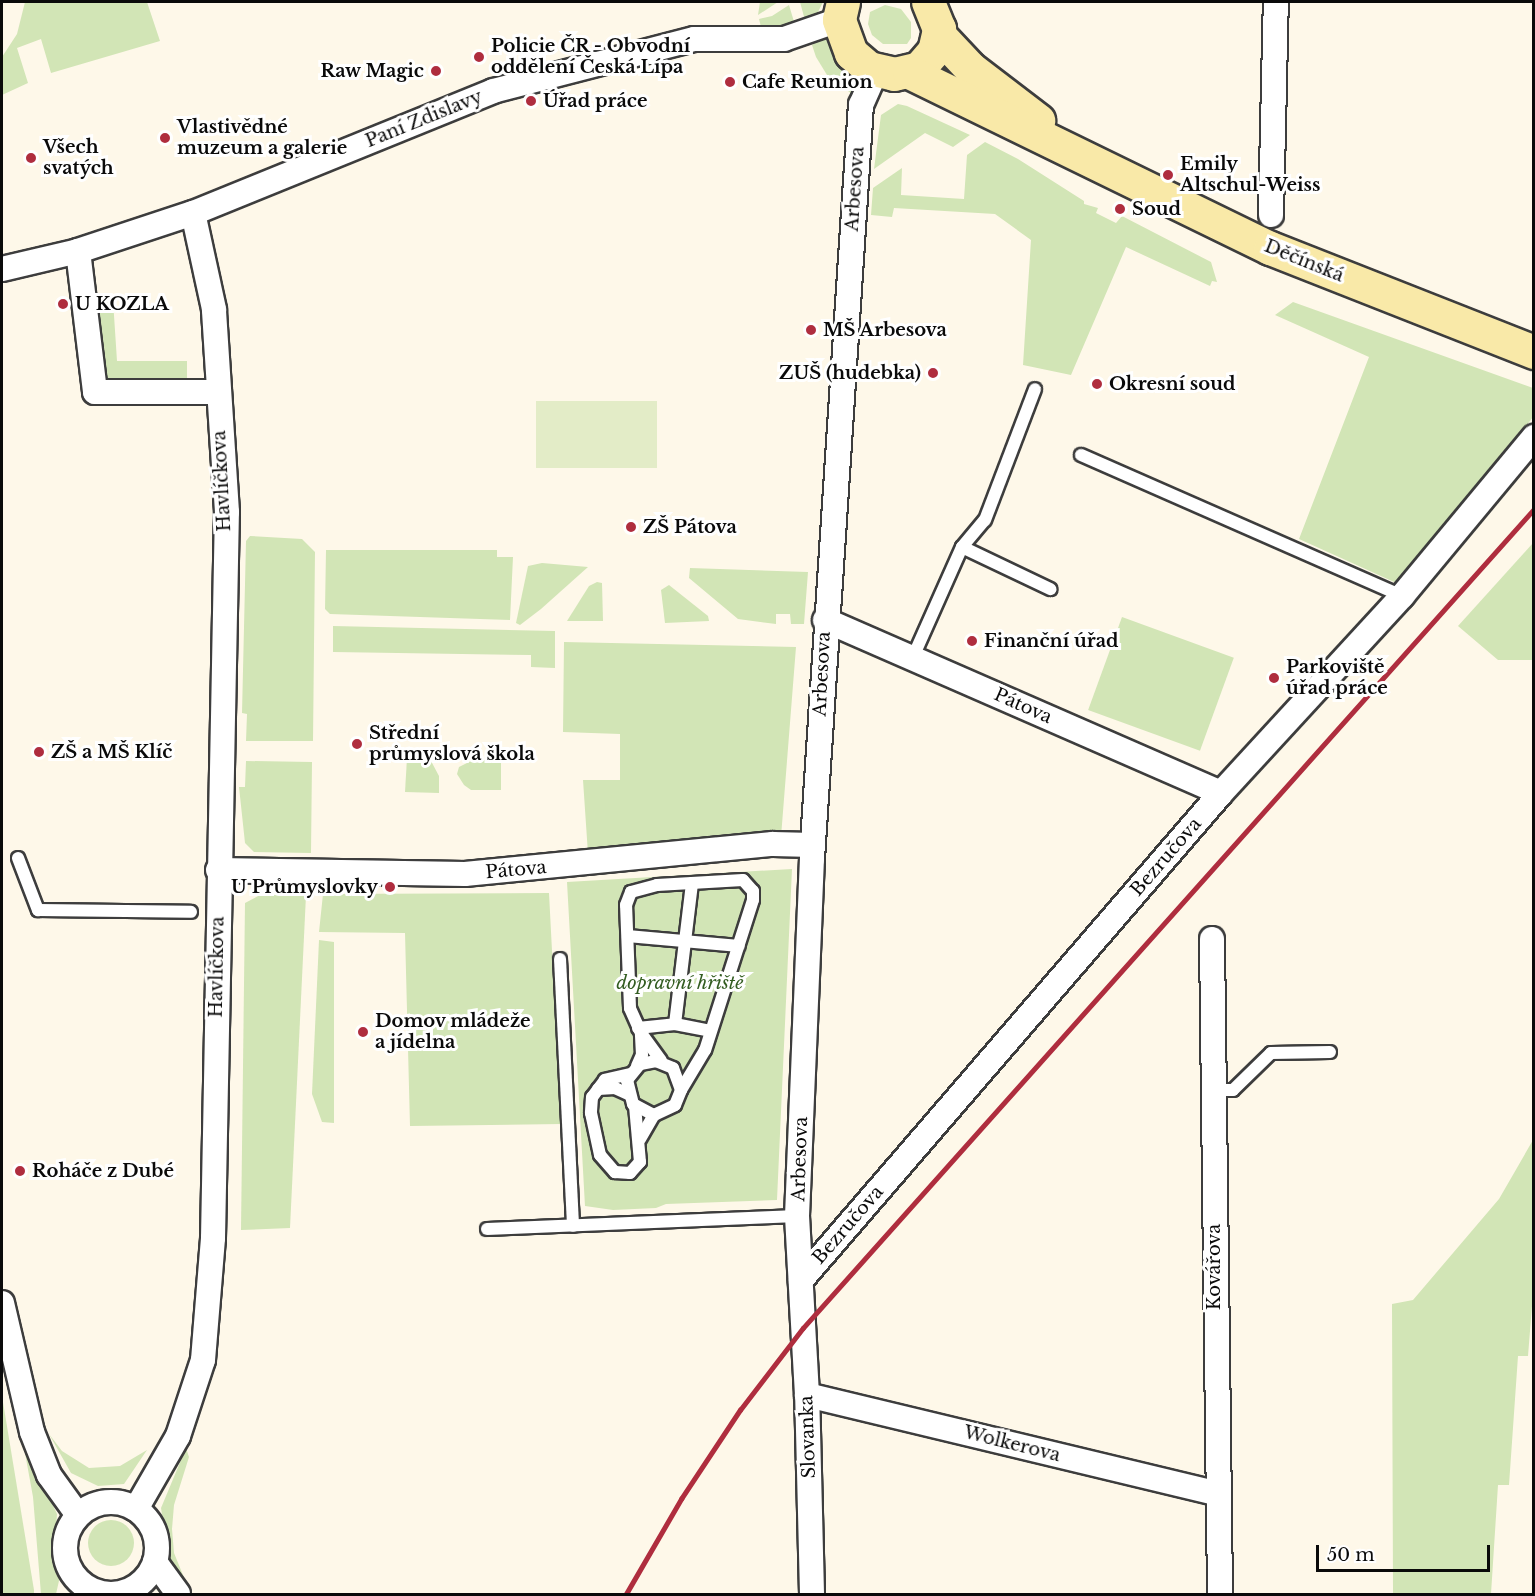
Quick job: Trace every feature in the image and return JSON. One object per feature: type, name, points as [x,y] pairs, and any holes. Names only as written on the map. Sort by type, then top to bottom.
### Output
[{"type":"main road","name":"Děčínská","points":[[928,2],[939,35],[970,68],[1083,154]]},
{"type":"main road","points":[[840,8],[851,52],[876,72]]},
{"type":"main road","points":[[909,72],[928,61],[939,35]]},
{"type":"main road","name":"Děčínská","points":[[876,72],[909,72],[1083,154],[1270,248],[1533,352]]},
{"type":"street","points":[[1271,215],[1272,69],[1276,2]]},
{"type":"street","name":"Paní Zdislavy","points":[[2,269],[78,251],[193,213],[493,92],[694,39],[784,39],[840,8]]},
{"type":"street","name":"Arbesova","points":[[801,1280],[797,1216],[825,620],[861,105],[876,72]]},
{"type":"street","name":"Havlíčkova","points":[[136,1509],[178,1436],[203,1360],[213,1238],[226,512],[214,309],[193,213]]},
{"type":"street","points":[[78,251],[95,392],[218,401]]},
{"type":"street","name":"Bezručova","points":[[801,1280],[1221,793],[1402,596],[1533,437]]},
{"type":"street","name":"Pátova","points":[[825,620],[1221,793]]},
{"type":"street","name":"Pátova","points":[[218,870],[465,874],[773,844],[813,845]]},
{"type":"street","name":"Kovářova","points":[[1212,939],[1216,1493],[1221,1594]]},
{"type":"street","name":"Slovanka","points":[[801,1280],[807,1395],[812,1594]]},
{"type":"street","points":[[2,1303],[32,1432],[49,1475],[78,1515]]},
{"type":"street","name":"Wolkerova","points":[[807,1395],[1216,1493]]},
{"type":"street","points":[[105,1502],[136,1509],[155,1533],[155,1562],[146,1577],[145,1591],[105,1594],[80,1589],[64,1552],[66,1534],[78,1515],[105,1502]]},
{"type":"street","points":[[155,1562],[178,1594]]},
{"type":"lane","points":[[913,657],[962,547],[984,520],[1035,389]]},
{"type":"lane","points":[[1082,455],[1402,596]]},
{"type":"lane","points":[[962,547],[1050,589]]},
{"type":"lane","points":[[18,858],[38,910],[191,912]]},
{"type":"lane","points":[[640,1139],[654,1115],[675,1105],[697,1060],[705,1050],[739,946],[753,891],[743,880],[692,883],[631,892],[626,905],[630,1008],[640,1030],[662,1061],[673,1068],[681,1090]]},
{"type":"lane","points":[[675,1024],[692,883]]},
{"type":"lane","points":[[628,936],[686,939],[739,946]]},
{"type":"lane","points":[[560,959],[573,1226]]},
{"type":"lane","points":[[640,1030],[675,1024],[710,1031]]},
{"type":"lane","points":[[628,1094],[633,1070],[642,1055],[640,1030]]},
{"type":"lane","points":[[1213,1090],[1233,1090],[1271,1053],[1330,1052]]},
{"type":"lane","points":[[673,1068],[697,1060]]},
{"type":"lane","points":[[598,1089],[615,1088],[628,1094],[635,1106],[640,1139],[637,1169],[622,1174],[606,1167],[591,1113],[592,1097],[598,1089],[605,1080],[662,1061]]},
{"type":"lane","points":[[635,1106],[654,1115]]},
{"type":"lane","points":[[488,1229],[797,1216]]},
{"type":"green space","points":[[25,2],[147,2],[160,41],[51,73],[41,39],[17,48],[28,83],[2,95],[2,57],[17,34]]},
{"type":"green space","points":[[760,2],[778,2],[758,15]]},
{"type":"green space","points":[[800,2],[823,2],[816,16],[806,24]]},
{"type":"green space","points":[[789,5],[795,25],[761,27],[759,19],[772,16]]},
{"type":"green space","points":[[885,5],[901,9],[911,22],[911,38],[907,44],[883,44],[872,35],[868,24],[870,12]]},
{"type":"green space","points":[[829,34],[865,78],[852,94],[827,75],[816,57],[812,45]]},
{"type":"green space","points":[[898,104],[970,135],[953,147],[925,133],[874,169],[881,115]]},
{"type":"green space","points":[[985,142],[1018,159],[1084,201],[1084,204],[1098,208],[1096,213],[1116,223],[1122,216],[1211,262],[1217,282],[1212,281],[1210,286],[1126,247],[1071,375],[1023,365],[1031,240],[995,214],[894,208],[892,217],[871,215],[873,188],[902,168],[901,195],[964,199],[967,155]]},
{"type":"green space","points":[[113,300],[117,361],[187,361],[187,384],[100,382],[97,301]]},
{"type":"green space","points":[[1293,302],[1533,388],[1533,417],[1403,586],[1299,539],[1369,357],[1275,315]]},
{"type":"green space","points":[[536,401],[657,401],[657,468],[536,468]]},
{"type":"green space","points":[[250,536],[302,539],[315,552],[313,741],[246,741],[247,714],[242,713],[246,541]]},
{"type":"green space","points":[[1533,543],[1533,660],[1498,660],[1458,626]]},
{"type":"green space","points":[[326,550],[497,550],[497,557],[513,557],[510,620],[330,614],[325,609]]},
{"type":"green space","points":[[542,563],[588,567],[520,625],[516,623],[528,566]]},
{"type":"green space","points":[[690,568],[808,572],[804,624],[791,624],[790,614],[776,614],[776,624],[738,619],[689,578]]},
{"type":"green space","points":[[597,582],[602,583],[603,621],[567,621],[589,586]]},
{"type":"green space","points":[[669,585],[708,616],[709,621],[665,623],[661,590]]},
{"type":"green space","points":[[1122,617],[1234,658],[1200,751],[1088,710]]},
{"type":"green space","points":[[333,626],[555,631],[555,668],[531,667],[531,655],[333,652]]},
{"type":"green space","points":[[564,642],[796,647],[781,837],[588,854],[583,780],[620,780],[620,734],[563,732]]},
{"type":"green space","points":[[407,758],[431,761],[439,776],[439,793],[405,792]]},
{"type":"green space","points":[[473,760],[501,760],[501,790],[471,790],[464,785],[457,774],[459,767]]},
{"type":"green space","points":[[246,761],[312,762],[311,853],[254,852],[245,843],[239,787],[245,787]]},
{"type":"green space","name":"dopravní hřiště","points":[[792,869],[777,1200],[666,1204],[656,1208],[613,1210],[585,1206],[567,882]]},
{"type":"green space","points":[[549,893],[561,1124],[410,1126],[405,933],[319,932],[323,894]]},
{"type":"green space","points":[[260,895],[306,895],[290,1228],[241,1230],[245,903]]},
{"type":"green space","points":[[319,940],[334,942],[334,1123],[322,1122],[312,1094]]},
{"type":"green space","points":[[1533,1140],[1534,1281],[1528,1356],[1518,1356],[1509,1485],[1498,1485],[1491,1594],[1393,1594],[1392,1304],[1413,1300],[1499,1199]]},
{"type":"green space","points":[[2,1396],[34,1590],[34,1594],[2,1594]]},
{"type":"green space","points":[[49,1434],[62,1451],[89,1468],[120,1466],[147,1450],[124,1484],[98,1486],[71,1473]]},
{"type":"green space","points":[[23,1442],[57,1514],[55,1544],[61,1572],[56,1594],[41,1594],[33,1497]]},
{"type":"green space","points":[[186,1448],[189,1457],[174,1505],[172,1529],[174,1553],[185,1580],[170,1565],[161,1508]]},
{"type":"green space","points":[[111,1520],[127,1527],[134,1543],[127,1559],[111,1566],[95,1559],[88,1543],[95,1527]]},
{"type":"railway","points":[[626,1594],[681,1499],[740,1410],[803,1328],[1534,509]]},
{"type":"place","name":"Policie ČR - Obvodní oddělení Česká Lípa","points":[[479,57]]},
{"type":"place","name":"Raw Magic","points":[[436,71]]},
{"type":"place","name":"Cafe Reunion","points":[[730,82]]},
{"type":"place","name":"Úřad práce","points":[[531,101]]},
{"type":"place","name":"Vlastivědné muzeum a galerie","points":[[165,138]]},
{"type":"place","name":"Všech svatých","points":[[31,158]]},
{"type":"place","name":"Emily Altschul-Weiss","points":[[1168,175]]},
{"type":"place","name":"Soud","points":[[1120,209]]},
{"type":"place","name":"U KOZLA","points":[[63,304]]},
{"type":"place","name":"MŠ Arbesova","points":[[811,330]]},
{"type":"place","name":"ZUŠ (hudebka)","points":[[933,373]]},
{"type":"place","name":"Okresní soud","points":[[1097,384]]},
{"type":"place","name":"ZŠ Pátova","points":[[631,527]]},
{"type":"place","name":"Finanční úřad","points":[[972,641]]},
{"type":"place","name":"Parkoviště úřad práce","points":[[1274,678]]},
{"type":"place","name":"Střední průmyslová škola","points":[[357,744]]},
{"type":"place","name":"ZŠ a MŠ Klíč","points":[[39,752]]},
{"type":"place","name":"U Průmyslovky","points":[[390,887]]},
{"type":"place","name":"Domov mládeže a jídelna","points":[[363,1032]]},
{"type":"place","name":"Roháče z Dubé","points":[[20,1171]]}]
